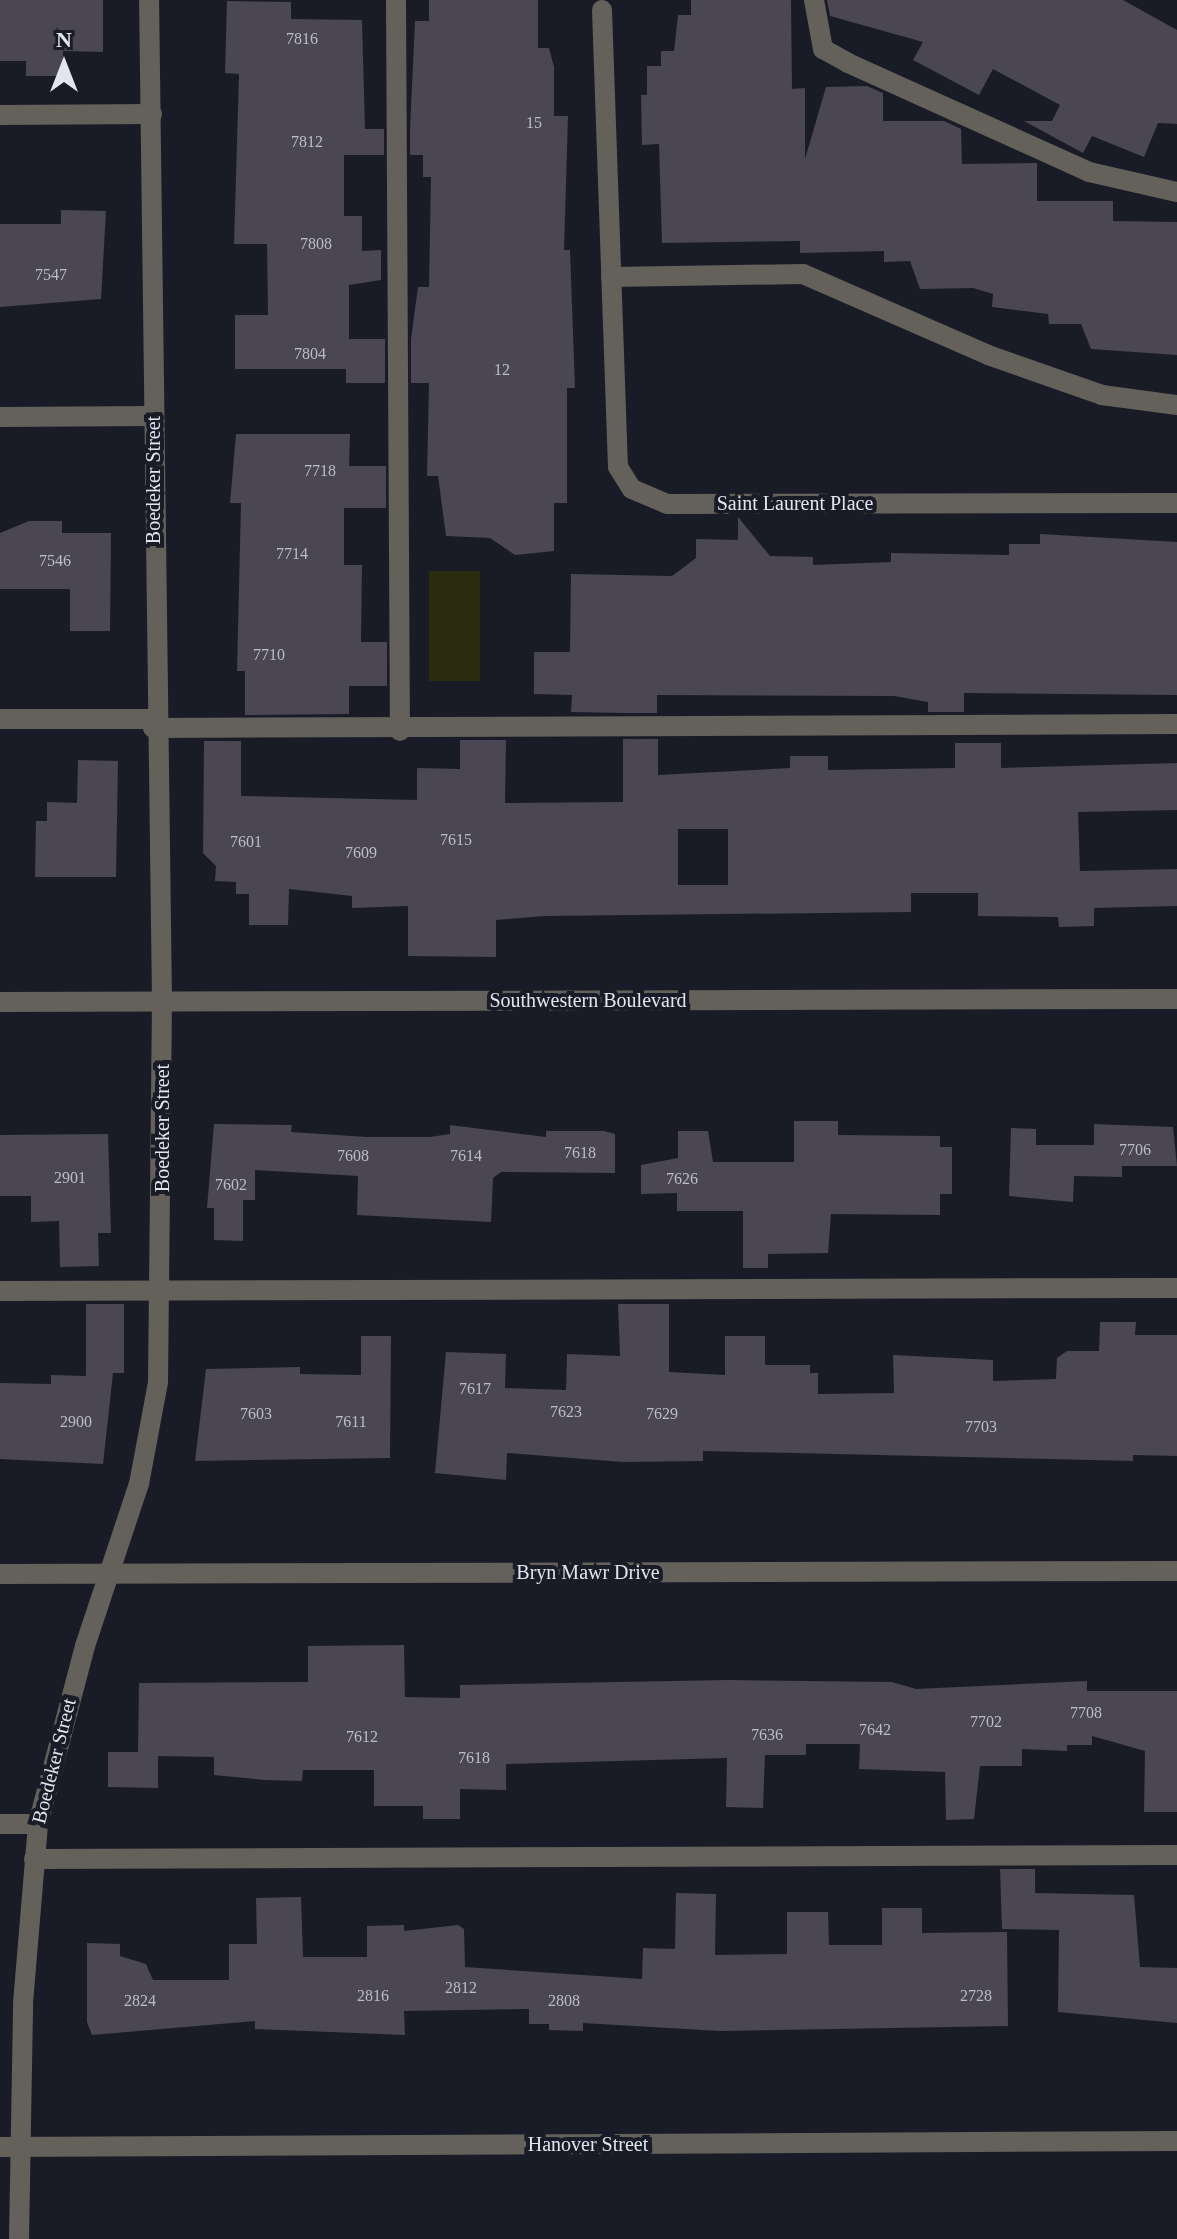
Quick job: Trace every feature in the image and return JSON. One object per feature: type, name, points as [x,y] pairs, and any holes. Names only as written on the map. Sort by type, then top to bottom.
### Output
[{"type":"street","name":"Boedeker Street","points":[[19,2239],[10,2146],[38,1824],[85,1646],[112,1573],[139,1484],[158,1382],[162,1292],[162,1001],[153,724],[149,0]]},
{"type":"street","points":[[396,0],[400,731]]},
{"type":"street","points":[[814,0],[823,49],[848,63],[1089,172],[1177,192]]},
{"type":"street","name":"Saint Laurent Place","points":[[602,10],[618,467],[632,489],[667,504],[1177,503]]},
{"type":"street","points":[[0,115],[152,114]]},
{"type":"street","points":[[611,277],[803,274],[988,355],[1102,395],[1177,405]]},
{"type":"street","points":[[0,417],[153,416]]},
{"type":"street","points":[[0,719],[400,731],[1177,724]]},
{"type":"street","name":"Southwestern Boulevard","points":[[0,1002],[1177,999]]},
{"type":"street","points":[[0,1291],[1177,1288]]},
{"type":"street","name":"Bryn Mawr Drive","points":[[0,1574],[1177,1571]]},
{"type":"street","points":[[0,1824],[38,1824]]},
{"type":"street","points":[[34,1859],[1177,1855]]},
{"type":"street","name":"Hanover Street","points":[[10,2146],[1177,2141]]},
{"type":"green space","points":[[429,571],[480,571],[480,681],[429,681]]},
{"type":"building","points":[[0,0],[103,0],[103,52],[63,51],[63,76],[26,76],[26,61],[0,61]]},
{"type":"building","points":[[429,0],[538,0],[538,48],[549,48],[554,67],[554,116],[568,116],[564,250],[570,250],[575,388],[567,388],[567,503],[554,503],[554,551],[515,555],[490,538],[446,536],[438,476],[427,476],[429,383],[411,383],[411,339],[418,287],[429,287],[431,177],[423,177],[423,155],[410,155],[410,129],[415,21],[429,21]]},
{"type":"building","points":[[691,0],[791,0],[792,89],[805,88],[805,159],[826,87],[867,86],[883,93],[883,121],[944,121],[961,129],[962,164],[1037,163],[1037,201],[1113,201],[1113,221],[1177,222],[1177,355],[1091,349],[1081,324],[1049,324],[1048,314],[992,307],[993,294],[973,288],[920,289],[910,261],[884,262],[884,251],[800,253],[800,241],[662,243],[659,144],[642,145],[641,95],[647,95],[647,66],[661,66],[661,51],[674,51],[678,15],[691,15]]},
{"type":"building","points":[[827,0],[1123,0],[1177,30],[1177,124],[1158,123],[1144,157],[1092,136],[1083,153],[1024,121],[1052,121],[1060,105],[993,69],[979,95],[913,60],[923,42],[830,16]]},
{"type":"building","points":[[227,1],[291,2],[291,19],[362,20],[365,129],[384,129],[384,155],[344,155],[344,216],[362,216],[362,251],[381,250],[381,280],[349,285],[349,339],[385,339],[385,383],[346,383],[346,369],[235,369],[235,315],[268,315],[267,244],[234,244],[239,74],[225,73]]},
{"type":"building","points":[[61,210],[106,211],[101,299],[0,307],[0,224],[61,224]]},
{"type":"building","points":[[236,434],[350,434],[349,466],[386,466],[386,508],[344,508],[344,565],[362,565],[361,642],[387,642],[387,686],[349,686],[349,714],[245,715],[245,671],[237,671],[241,503],[230,503]]},
{"type":"building","points":[[738,517],[770,556],[813,557],[813,565],[891,562],[891,553],[1009,555],[1009,544],[1040,544],[1040,534],[1177,542],[1177,695],[964,693],[964,712],[928,712],[928,702],[894,696],[657,695],[657,713],[623,713],[571,712],[572,695],[534,694],[534,652],[570,652],[571,574],[672,576],[696,558],[696,539],[738,540]]},
{"type":"building","points":[[29,521],[62,521],[62,533],[111,533],[110,631],[70,631],[70,589],[0,589],[0,533]]},
{"type":"building","points":[[623,739],[658,739],[658,775],[790,768],[790,756],[828,756],[828,770],[955,768],[955,743],[1001,743],[1001,768],[1177,763],[1177,810],[1078,812],[1080,871],[1177,869],[1177,906],[1094,908],[1094,926],[1059,927],[1058,917],[978,916],[978,893],[911,893],[911,912],[545,916],[496,920],[496,957],[408,956],[408,906],[352,908],[352,896],[289,889],[288,925],[249,925],[249,894],[236,894],[236,882],[215,881],[216,866],[203,853],[204,741],[241,741],[241,796],[417,800],[417,768],[460,769],[460,740],[506,740],[505,803],[623,802]],"holes":[[[678,829],[728,829],[728,885],[678,885]]]},
{"type":"building","points":[[78,760],[118,761],[116,877],[35,877],[36,821],[47,821],[47,802],[77,803]]},
{"type":"building","points":[[794,1121],[838,1121],[838,1135],[940,1136],[940,1147],[952,1147],[952,1194],[940,1194],[940,1215],[831,1214],[828,1253],[768,1254],[768,1268],[743,1268],[743,1211],[677,1211],[677,1193],[641,1194],[641,1165],[678,1158],[678,1131],[708,1131],[713,1162],[794,1162]]},
{"type":"building","points":[[214,1124],[292,1125],[291,1132],[367,1137],[430,1137],[450,1134],[450,1125],[546,1137],[546,1131],[604,1131],[615,1134],[615,1173],[501,1172],[493,1178],[491,1222],[357,1215],[358,1176],[255,1170],[255,1200],[243,1200],[243,1241],[214,1240],[214,1208],[207,1208]]},
{"type":"building","points":[[1094,1124],[1173,1127],[1177,1166],[1122,1166],[1122,1177],[1074,1176],[1073,1202],[1009,1196],[1011,1128],[1036,1129],[1036,1145],[1094,1145]]},
{"type":"building","points":[[108,1134],[111,1233],[98,1233],[99,1266],[60,1267],[59,1221],[31,1222],[31,1196],[0,1196],[0,1135]]},
{"type":"building","points":[[86,1304],[124,1304],[124,1373],[113,1373],[103,1464],[0,1459],[0,1383],[51,1384],[51,1375],[86,1376]]},
{"type":"building","points":[[618,1304],[669,1304],[669,1372],[725,1375],[725,1336],[765,1336],[765,1365],[810,1365],[810,1373],[818,1373],[818,1394],[894,1393],[893,1355],[993,1360],[993,1381],[1056,1379],[1057,1358],[1067,1351],[1099,1351],[1100,1322],[1136,1322],[1135,1335],[1177,1335],[1177,1456],[1133,1455],[1133,1461],[703,1451],[703,1461],[623,1462],[507,1453],[506,1480],[435,1473],[446,1352],[506,1354],[505,1388],[566,1390],[567,1354],[620,1356]]},
{"type":"building","points":[[361,1336],[391,1336],[390,1458],[195,1461],[206,1369],[300,1367],[300,1374],[361,1375]]},
{"type":"building","points":[[404,1645],[405,1697],[460,1698],[460,1685],[728,1680],[892,1682],[916,1689],[1087,1681],[1087,1691],[1177,1691],[1177,1812],[1144,1812],[1145,1751],[1092,1736],[1092,1745],[1067,1745],[1067,1751],[1022,1749],[1022,1766],[980,1766],[974,1819],[946,1820],[945,1772],[859,1769],[860,1744],[806,1744],[806,1755],[765,1755],[763,1808],[726,1807],[727,1758],[506,1764],[506,1790],[460,1789],[460,1819],[423,1819],[423,1806],[374,1806],[374,1770],[303,1770],[302,1781],[265,1780],[214,1775],[214,1757],[158,1756],[158,1788],[108,1787],[108,1752],[138,1752],[139,1683],[308,1682],[308,1646]]},
{"type":"building","points":[[1000,1869],[1035,1869],[1035,1893],[1134,1895],[1140,1967],[1177,1968],[1177,2023],[1058,2012],[1059,1930],[1002,1929]]},
{"type":"building","points":[[676,1893],[716,1894],[715,1955],[787,1954],[787,1912],[828,1912],[829,1945],[882,1945],[882,1908],[922,1908],[922,1933],[1007,1932],[1008,2026],[720,2031],[583,2023],[583,2031],[549,2030],[549,2024],[529,2024],[529,2009],[404,2011],[405,2035],[255,2029],[255,2021],[92,2035],[87,2022],[87,1943],[120,1944],[120,1956],[146,1964],[153,1980],[229,1980],[229,1944],[257,1944],[256,1898],[301,1897],[303,1957],[367,1957],[367,1926],[404,1925],[404,1931],[458,1925],[464,1929],[465,1967],[642,1979],[643,1948],[675,1949]]}]
